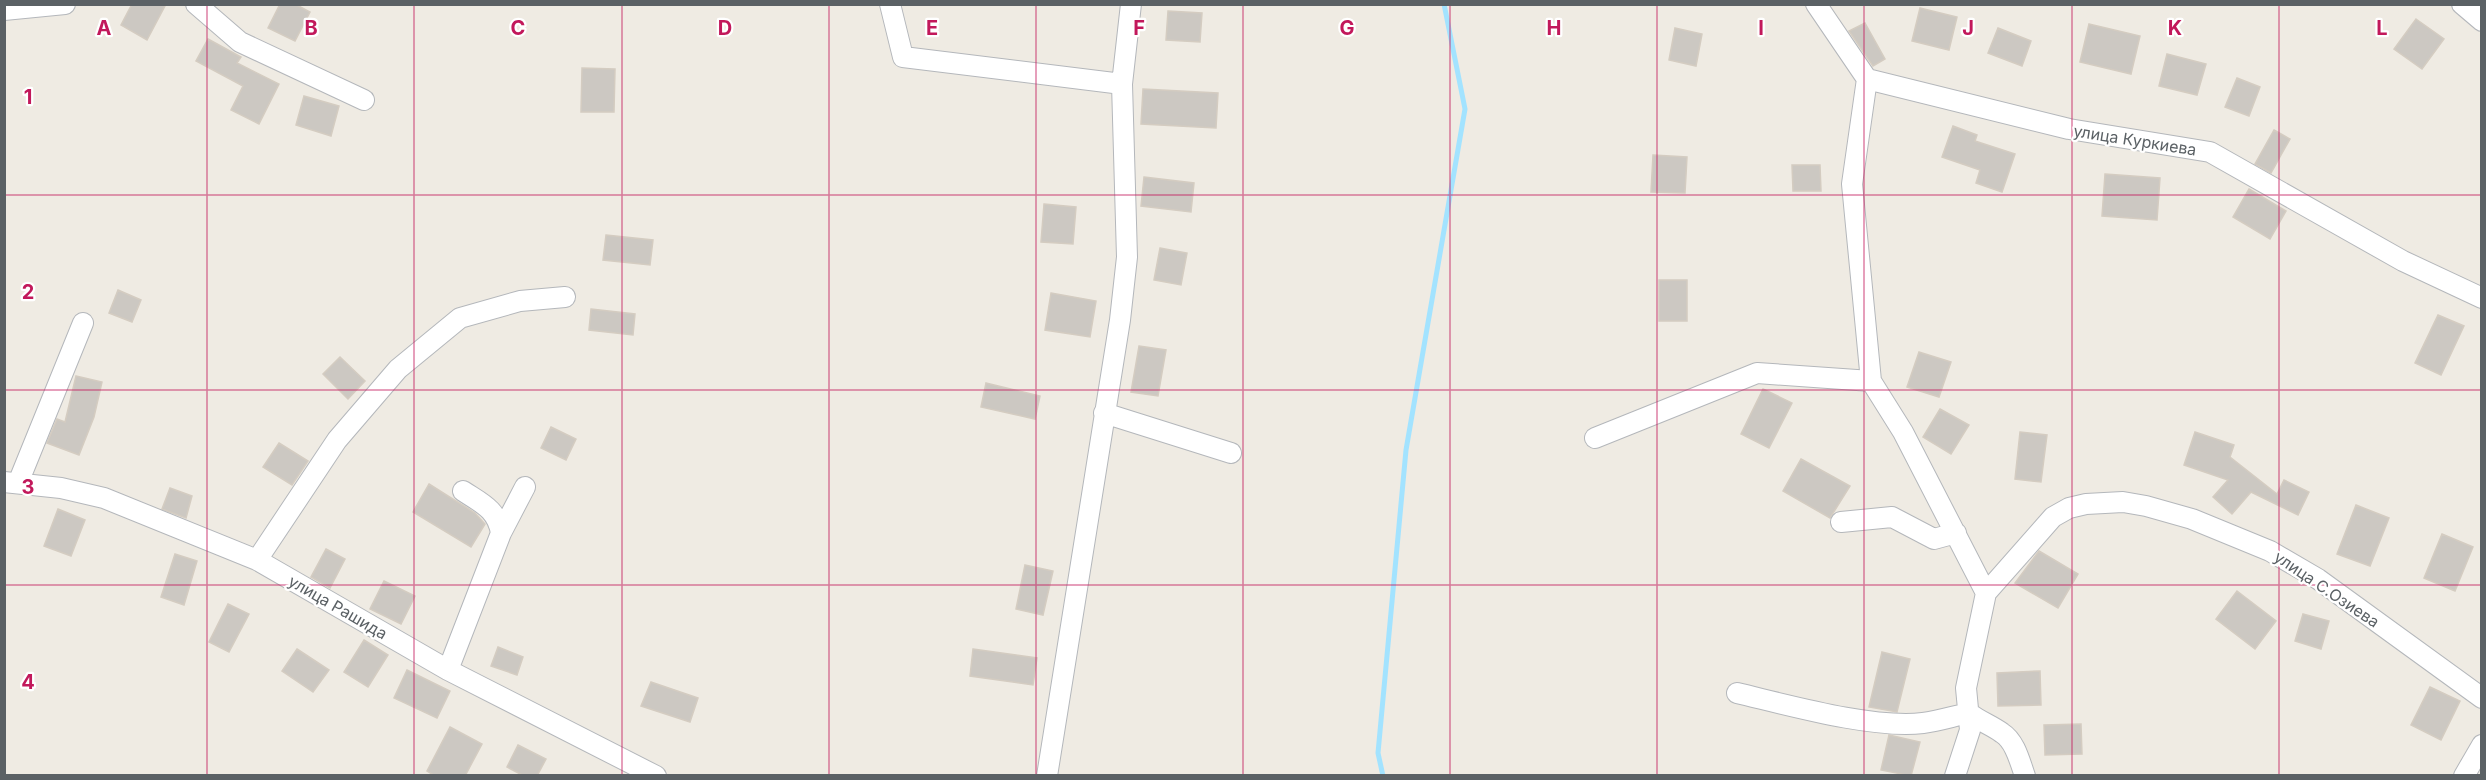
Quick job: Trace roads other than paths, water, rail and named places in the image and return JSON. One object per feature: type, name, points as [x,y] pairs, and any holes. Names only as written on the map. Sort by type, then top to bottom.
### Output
[{"type":"street","points":[[4,10],[65,4]]},
{"type":"street","points":[[196,4],[240,42],[363,100]]},
{"type":"street","points":[[890,4],[903,57],[1122,84]]},
{"type":"street","points":[[1047,776],[1120,320],[1127,256],[1122,84],[1131,4]]},
{"type":"street","points":[[1816,4],[1867,79],[1852,184],[1870,381],[1903,432],[1986,593]]},
{"type":"street","points":[[2462,4],[2481,21]]},
{"type":"street","name":"улица Куркиева","points":[[1867,79],[2069,129],[2210,152],[2403,261],[2481,298]]},
{"type":"street","points":[[257,560],[337,440],[398,369],[460,318],[520,300],[565,297]]},
{"type":"street","points":[[11,482],[83,323]]},
{"type":"street","points":[[1595,438],[1757,373],[1870,381]]},
{"type":"street","points":[[1104,413],[1231,453]]},
{"type":"street","name":"улица Рашида","points":[[11,482],[61,488],[104,498],[257,560],[448,670],[656,776]]},
{"type":"street","points":[[448,670],[501,532],[525,487]]},
{"type":"street","points":[[462,491],[493,511],[499,519],[501,532]]},
{"type":"street","name":"улица С.Озиева","points":[[1955,776],[1970,730],[1966,688],[1986,593],[2034,536],[2060,512],[2098,502],[2137,504],[2192,519],[2244,539],[2296,565],[2481,698]]},
{"type":"street","points":[[1841,522],[1892,517],[1934,539],[1956,533]]},
{"type":"street","points":[[1737,693],[1844,716],[1890,722],[1922,723],[1969,713],[1986,726],[2004,733],[2014,748],[2025,776]]},
{"type":"street","points":[[2464,776],[2481,745]]},
{"type":"waterway","points":[[1383,776],[1378,753],[1406,450],[1465,109],[1444,4]]}]
